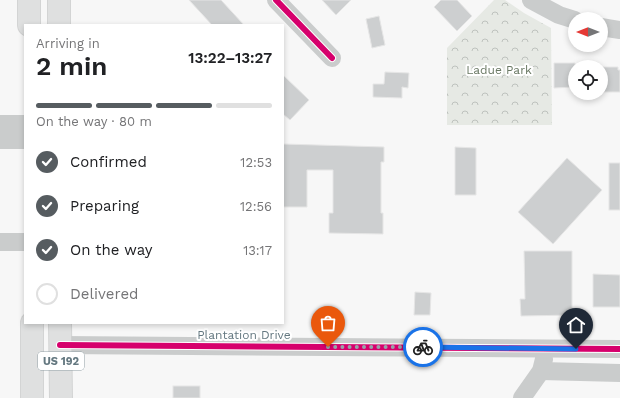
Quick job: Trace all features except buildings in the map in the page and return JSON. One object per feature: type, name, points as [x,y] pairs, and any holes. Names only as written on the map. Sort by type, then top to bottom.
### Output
[{"type":"highway","points":[[29,0],[30,24]]},
{"type":"highway","points":[[59,0],[59,24]]},
{"type":"highway","name":"US 192","points":[[32,324],[32,398]]},
{"type":"highway","points":[[40,324],[50,340],[60,345]]},
{"type":"highway","name":"US 192","points":[[60,324],[61,398]]},
{"type":"street","points":[[276,0],[332,58]]},
{"type":"street","points":[[531,0],[559,15],[568,18]]},
{"type":"street","points":[[608,28],[620,30]]},
{"type":"street","points":[[0,124],[24,124]]},
{"type":"street","points":[[0,140],[24,140]]},
{"type":"street","points":[[0,242],[24,242]]},
{"type":"street","name":"Plantation Drive","points":[[60,345],[620,349]]},
{"type":"street","points":[[522,398],[541,371],[546,348]]},
{"type":"street","points":[[541,371],[620,373]]},
{"type":"green space","name":"Ladue Park","points":[[494,0],[505,0],[524,13],[551,28],[552,125],[447,125],[447,48]]},
{"type":"cycle path","points":[[276,0],[332,58]]},
{"type":"cycle path","points":[[60,345],[620,349]]},
{"type":"way so far","points":[[328,347],[423,347]]},
{"type":"route","points":[[423,347],[576,349]]}]
